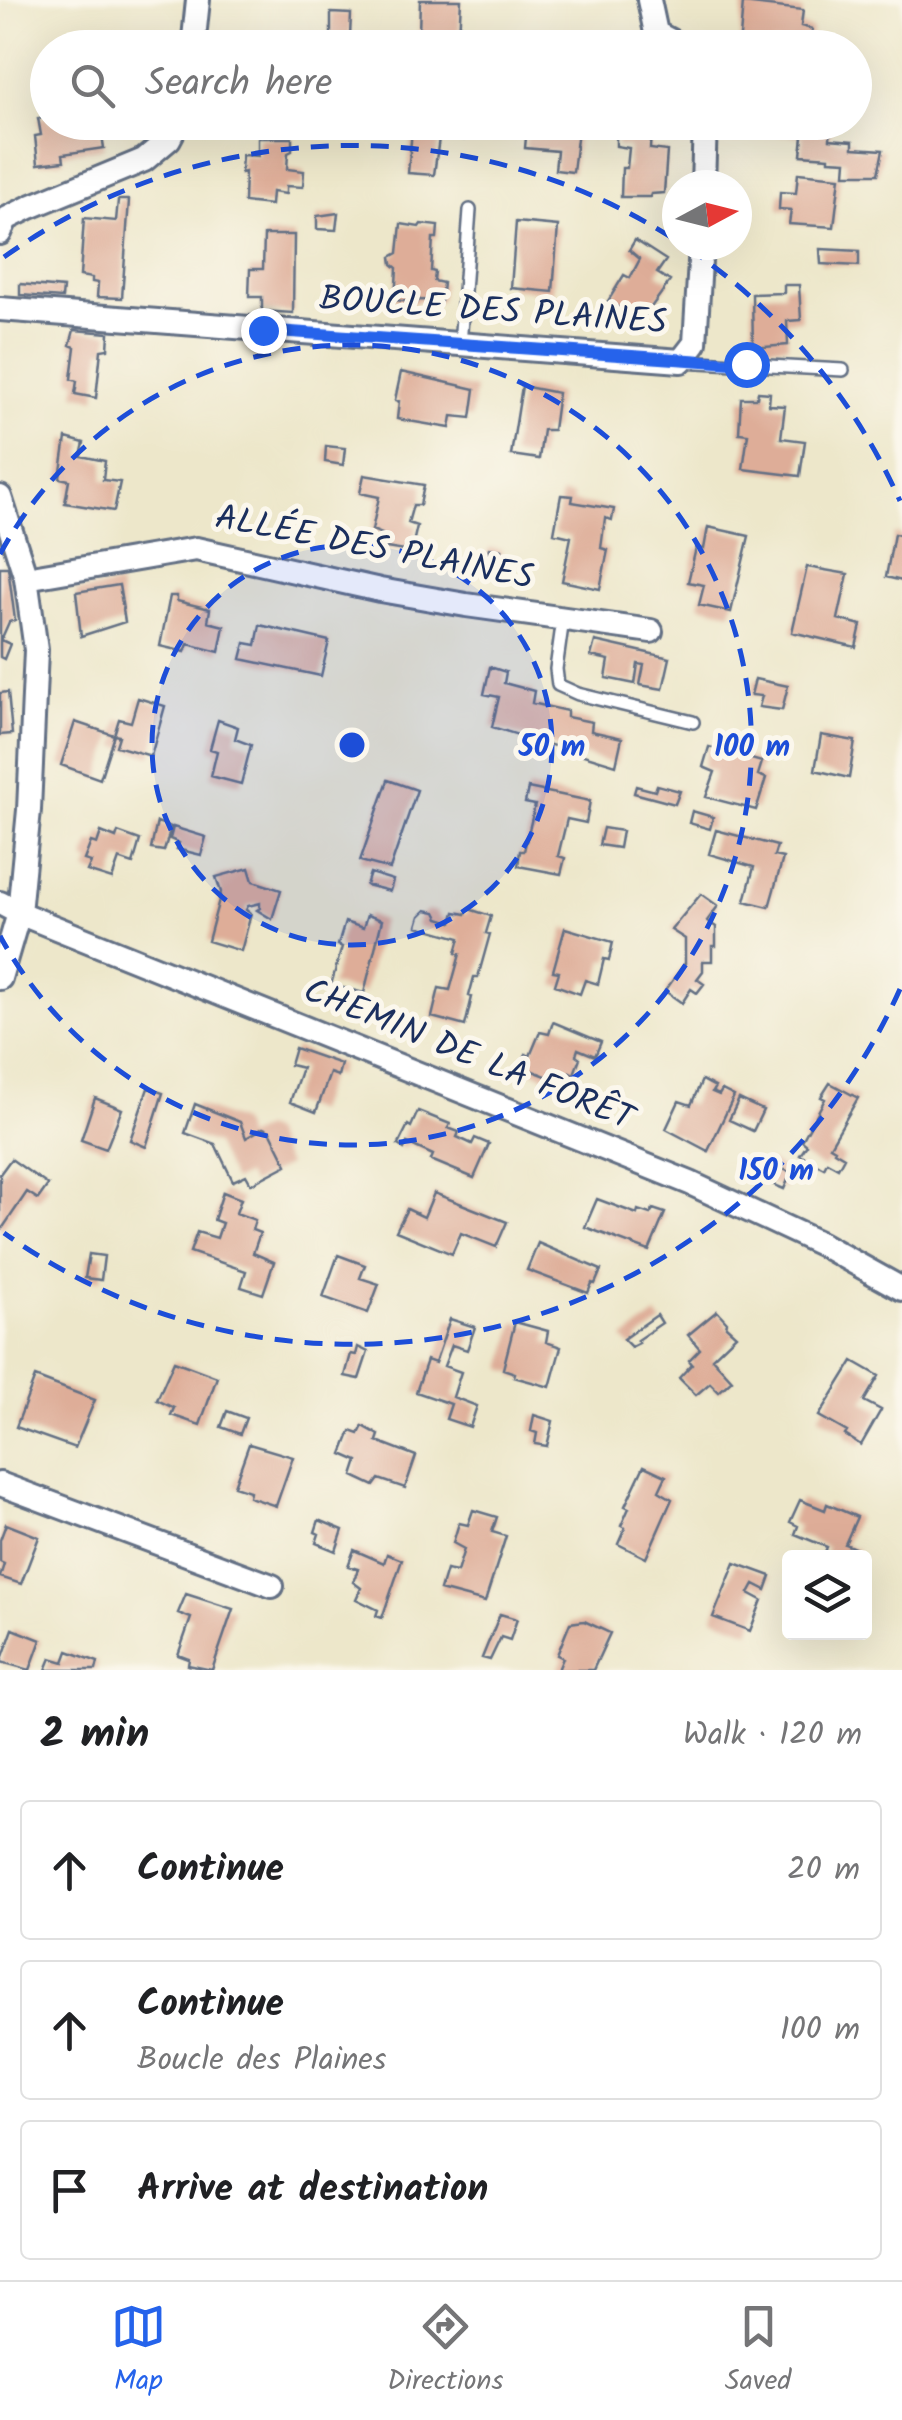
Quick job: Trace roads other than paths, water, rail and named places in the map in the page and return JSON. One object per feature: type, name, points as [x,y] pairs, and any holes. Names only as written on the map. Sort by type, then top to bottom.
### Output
[{"type":"street","points":[[194,30],[198,0]]},
{"type":"street","points":[[649,0],[655,30]]},
{"type":"street","points":[[0,233],[6,219],[144,160],[169,140]]},
{"type":"street","points":[[704,170],[705,140]]},
{"type":"street","name":"BOUCLE DES PLAINES","points":[[0,308],[681,361],[695,344],[700,260]]},
{"type":"street","points":[[0,497],[26,578],[36,650],[29,810],[9,908],[0,978]]},
{"type":"street","name":"ALLÉE DES PLAINES","points":[[26,578],[196,549],[466,606],[650,631]]},
{"type":"street","name":"CHEMIN DE LA FORÊT","points":[[9,908],[690,1183],[821,1244],[902,1289]]},
{"type":"street","points":[[0,1484],[272,1586]]},
{"type":"lane","points":[[460,345],[470,210]]},
{"type":"lane","points":[[681,361],[843,370]]},
{"type":"lane","points":[[563,619],[556,668],[558,685],[578,694],[693,722]]}]
